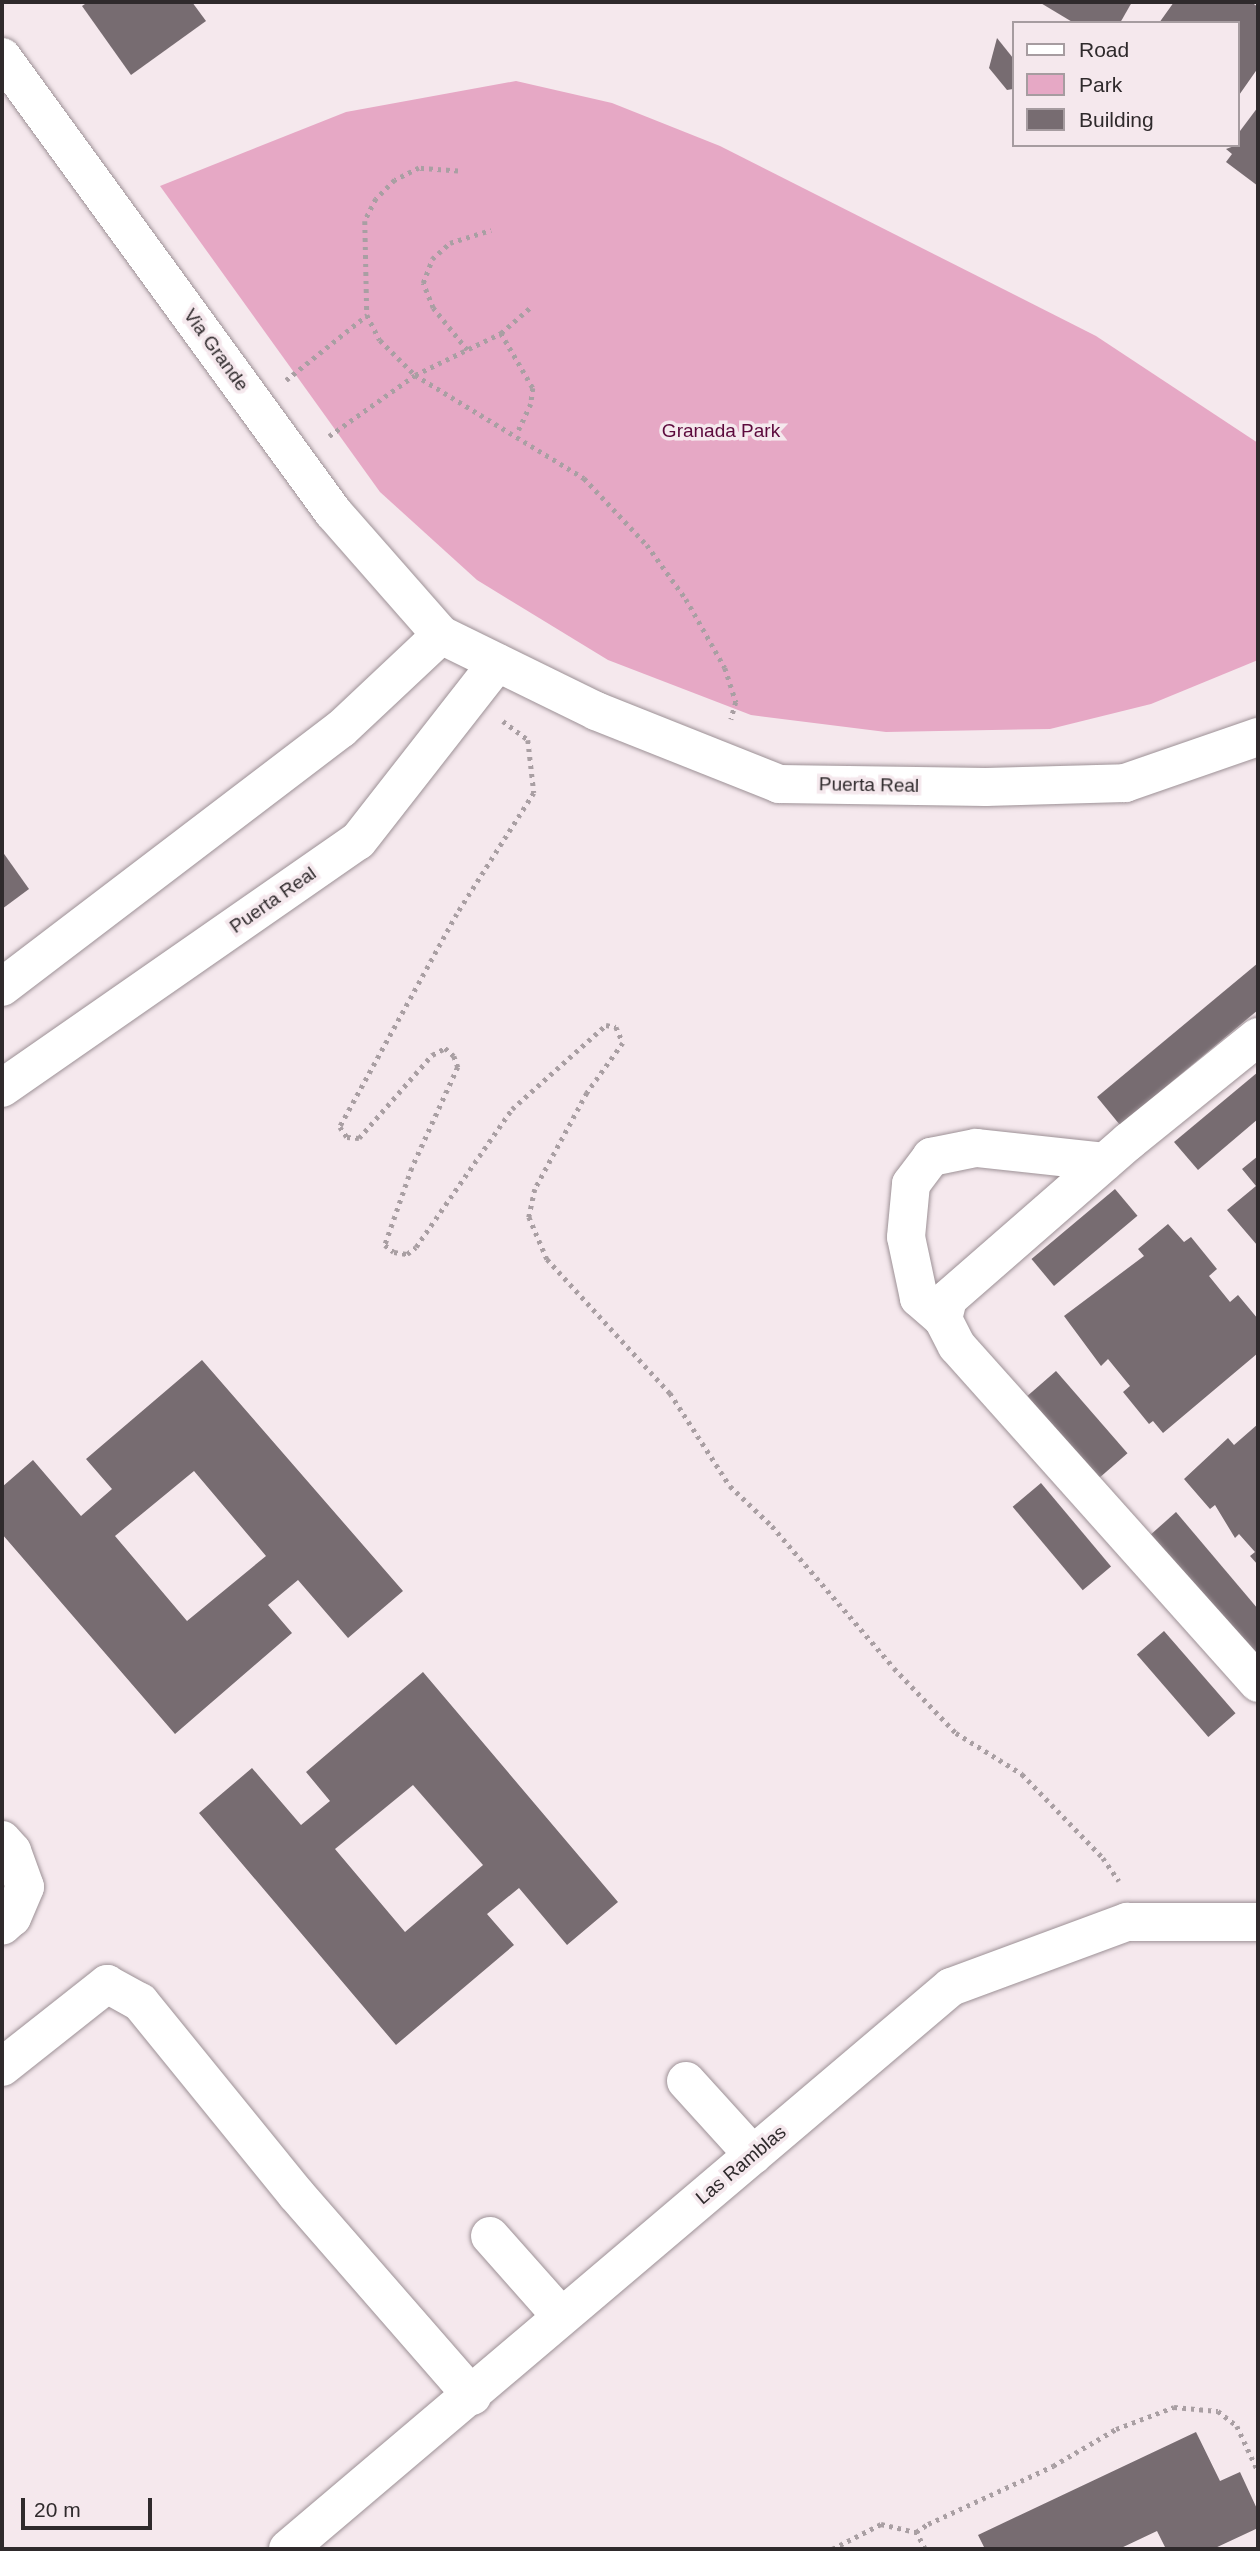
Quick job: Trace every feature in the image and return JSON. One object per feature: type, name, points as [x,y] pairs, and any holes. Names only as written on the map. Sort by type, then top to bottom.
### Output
[{"type":"street","name":"Via Grande","points":[[2,57],[333,512],[440,635]]},
{"type":"street","name":"Puerta Real","points":[[440,635],[596,712],[779,784],[986,787],[1125,783],[1258,737]]},
{"type":"street","points":[[6,976],[341,729],[440,635]]},
{"type":"street","name":"Puerta Real","points":[[2,1088],[358,841],[498,663]]},
{"type":"street","points":[[943,1319],[947,1299],[1104,1162],[1258,1037]]},
{"type":"street","points":[[1104,1162],[976,1148],[931,1157],[911,1184],[906,1237],[919,1298],[943,1319],[957,1346],[1258,1683]]},
{"type":"street","points":[[2,1840],[12,1851],[25,1887],[12,1917],[2,1926]]},
{"type":"street","name":"Las Ramblas","points":[[288,2549],[472,2396],[561,2316],[951,1987],[1127,1922],[1258,1922]]},
{"type":"street","points":[[2,2067],[107,1984],[140,2002],[296,2194],[472,2396]]},
{"type":"street","points":[[686,2081],[753,2155]]},
{"type":"street","points":[[490,2236],[561,2316]]},
{"type":"path","points":[[458,171],[419,168],[395,180],[376,199],[365,221],[367,315],[380,340],[415,375],[517,434],[584,478],[648,545],[686,599],[725,668],[736,702],[719,761]]},
{"type":"path","points":[[467,350],[440,318],[424,283],[432,259],[450,243],[491,230]]},
{"type":"path","points":[[296,460],[415,375],[501,333],[531,307]]},
{"type":"path","points":[[255,404],[367,315]]},
{"type":"path","points":[[501,333],[533,388],[531,404],[517,434]]},
{"type":"path","points":[[471,698],[528,740],[534,793],[457,914],[393,1037],[343,1115],[340,1127],[347,1137],[359,1138],[432,1055],[445,1048],[454,1056],[458,1066],[412,1168],[385,1245],[394,1252],[407,1254],[416,1247],[512,1110],[606,1025],[616,1027],[623,1043],[574,1116],[535,1189],[529,1217],[547,1259],[670,1393],[730,1486],[772,1525],[894,1668],[956,1733],[1023,1774],[1103,1858],[1120,1882],[1127,1922]]},
{"type":"path","points":[[832,2549],[881,2524],[916,2532],[995,2489],[1053,2466],[1116,2429],[1174,2407],[1218,2411],[1237,2426],[1258,2471]]},
{"type":"path","points":[[916,2532],[925,2549]]},
{"type":"green space","name":"Granada Park","points":[[516,81],[612,103],[720,146],[1096,336],[1258,443],[1258,660],[1151,704],[1050,729],[886,732],[751,715],[608,660],[477,580],[380,492],[160,186],[346,112]]},
{"type":"building","points":[[88,2],[192,2],[206,21],[131,75],[82,6]]},
{"type":"building","points":[[1039,2],[1132,2],[1121,21],[1071,21]]},
{"type":"building","points":[[1174,2],[1251,2],[1258,7],[1258,68],[1239,95],[1239,21],[1160,21]]},
{"type":"building","points":[[997,38],[1012,57],[1012,89],[1007,90],[989,68]]},
{"type":"building","points":[[1258,107],[1258,186],[1226,162],[1232,154],[1226,149],[1239,147],[1239,132]]},
{"type":"building","points":[[2,851],[29,889],[2,909]]},
{"type":"building","points":[[1258,963],[1258,1010],[1120,1125],[1097,1097]]},
{"type":"building","points":[[1258,1072],[1258,1119],[1198,1170],[1174,1142]]},
{"type":"building","points":[[1258,1156],[1257,1245],[1227,1210],[1256,1186],[1242,1169]]},
{"type":"building","points":[[1115,1189],[1137,1216],[1054,1286],[1032,1259]]},
{"type":"building","points":[[1168,1224],[1184,1242],[1191,1237],[1217,1269],[1209,1276],[1230,1302],[1238,1295],[1258,1319],[1258,1353],[1163,1433],[1153,1421],[1149,1424],[1123,1392],[1130,1386],[1108,1359],[1101,1366],[1064,1316],[1144,1256],[1138,1249]]},
{"type":"building","points":[[202,1360],[403,1591],[348,1638],[298,1580],[268,1605],[292,1633],[175,1734],[2,1534],[2,1487],[33,1460],[81,1516],[112,1489],[86,1459]],"holes":[[[194,1471],[266,1556],[187,1621],[115,1536]]]},
{"type":"building","points":[[1056,1371],[1128,1453],[1099,1478],[1027,1396]]},
{"type":"building","points":[[1258,1424],[1258,1565],[1250,1556],[1255,1552],[1239,1534],[1235,1538],[1215,1505],[1210,1509],[1184,1479],[1228,1438],[1234,1445]]},
{"type":"building","points":[[1041,1483],[1111,1566],[1083,1590],[1013,1507]]},
{"type":"building","points":[[1176,1512],[1258,1609],[1258,1666],[1148,1537]]},
{"type":"building","points":[[1164,1631],[1236,1713],[1208,1737],[1137,1655]]},
{"type":"building","points":[[423,1672],[618,1902],[567,1945],[519,1888],[487,1914],[514,1945],[396,2045],[199,1813],[252,1768],[301,1825],[330,1801],[306,1772]],"holes":[[[413,1785],[483,1865],[405,1932],[335,1849]]]},
{"type":"building","points":[[1196,2432],[1220,2481],[1240,2472],[1258,2511],[1258,2528],[1213,2549],[1166,2549],[1157,2531],[1119,2549],[985,2549],[978,2535]]}]
